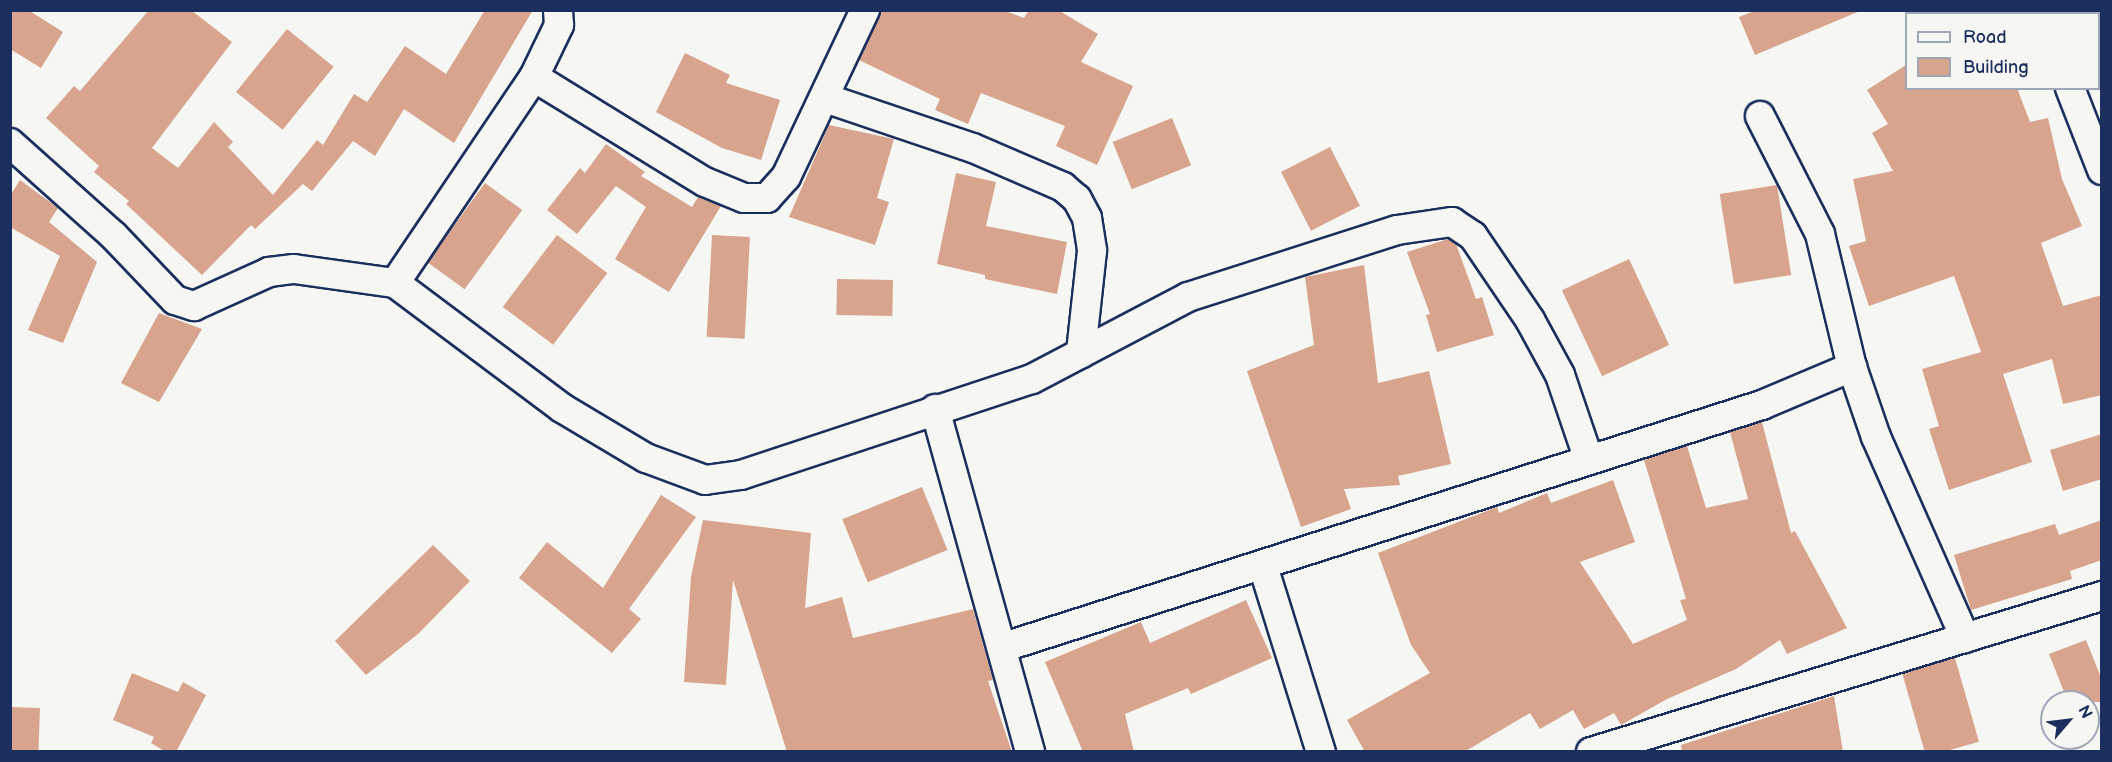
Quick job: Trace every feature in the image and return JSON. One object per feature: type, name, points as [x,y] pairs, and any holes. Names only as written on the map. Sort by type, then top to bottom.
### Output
[{"type":"street","points":[[395,283],[534,76],[559,25],[558,10]]},
{"type":"street","points":[[534,76],[705,182],[744,198],[767,198],[786,177],[865,10]]},
{"type":"street","points":[[2071,90],[2102,170]]},
{"type":"street","points":[[825,98],[974,148],[1063,187],[1077,199],[1087,218],[1092,251],[1081,353]]},
{"type":"street","points":[[1760,116],[1820,234],[1852,367],[1876,437],[1965,638]]},
{"type":"street","points":[[10,142],[113,235],[175,300],[195,306],[269,272],[294,269],[395,283],[562,408],[646,458],[705,480],[741,475],[935,409],[1032,379],[1188,297],[1397,230],[1452,222],[1473,236],[1530,320],[1560,375],[1589,460]]},
{"type":"street","points":[[1004,647],[1762,405],[1852,367]]},
{"type":"street","points":[[935,409],[1004,647],[1030,752]]},
{"type":"street","points":[[1263,566],[1321,752]]},
{"type":"street","points":[[1603,750],[2102,596]]},
{"type":"building","points":[[10,10],[28,10],[63,32],[41,68],[10,49]]},
{"type":"building","points":[[149,10],[191,10],[232,42],[152,148],[178,168],[214,122],[233,142],[228,147],[273,195],[317,140],[323,145],[354,94],[367,102],[405,46],[446,74],[485,10],[533,10],[454,143],[404,109],[375,156],[353,141],[312,191],[303,184],[255,229],[251,225],[202,275],[126,204],[129,201],[94,172],[99,166],[46,118],[74,86],[80,91]]},
{"type":"building","points":[[882,10],[1003,10],[1024,18],[1029,10],[1058,10],[1098,34],[1081,62],[1133,86],[1097,165],[1056,146],[1065,126],[981,93],[968,124],[935,110],[940,99],[859,60]]},
{"type":"building","points":[[1757,10],[1860,11],[1755,55],[1739,17]]},
{"type":"building","points":[[287,29],[334,67],[283,130],[236,92]]},
{"type":"building","points":[[685,53],[730,75],[726,83],[780,100],[761,160],[722,148],[656,112]]},
{"type":"building","points":[[1905,66],[1905,90],[2018,90],[2030,122],[2048,118],[2062,179],[2082,226],[2041,243],[2063,306],[2102,295],[2102,395],[2063,404],[2052,359],[2003,374],[2032,462],[1949,490],[1929,429],[1939,426],[1922,369],[1981,352],[1954,276],[1869,306],[1849,246],[1866,241],[1853,179],[1893,171],[1872,133],[1888,124],[1867,90]]},
{"type":"building","points":[[1172,118],[1191,165],[1132,189],[1113,142]]},
{"type":"building","points":[[829,125],[894,139],[877,198],[889,202],[875,245],[789,217]]},
{"type":"building","points":[[606,144],[645,172],[641,176],[692,207],[698,197],[721,206],[669,292],[615,259],[646,207],[616,186],[577,234],[547,210],[580,168],[585,173]]},
{"type":"building","points":[[1330,147],[1360,206],[1311,231],[1281,172]]},
{"type":"building","points":[[956,173],[996,182],[986,226],[1067,242],[1057,294],[985,279],[985,275],[937,264]]},
{"type":"building","points":[[20,180],[58,208],[49,222],[97,262],[63,343],[28,330],[60,256],[10,227],[10,196]]},
{"type":"building","points":[[485,183],[522,210],[465,289],[427,262]]},
{"type":"building","points":[[1777,185],[1791,275],[1734,284],[1720,194]]},
{"type":"building","points":[[557,235],[607,273],[553,345],[503,307]]},
{"type":"building","points":[[712,235],[750,237],[745,339],[707,337]]},
{"type":"building","points":[[1448,239],[1456,244],[1476,299],[1482,297],[1494,335],[1437,352],[1426,315],[1430,314],[1407,252]]},
{"type":"building","points":[[1629,259],[1669,345],[1602,376],[1562,290]]},
{"type":"building","points":[[1364,265],[1378,383],[1429,371],[1451,464],[1398,476],[1400,485],[1344,489],[1351,509],[1301,527],[1247,371],[1314,345],[1305,277]]},
{"type":"building","points":[[837,279],[893,280],[892,316],[836,315]]},
{"type":"building","points":[[159,313],[202,329],[159,402],[121,383]]},
{"type":"building","points":[[1762,422],[1791,533],[1795,531],[1847,628],[1787,654],[1780,640],[1736,669],[1667,699],[1621,725],[1614,713],[1584,729],[1573,710],[1540,729],[1530,713],[1464,752],[1365,752],[1347,720],[1430,673],[1411,645],[1378,553],[1497,507],[1499,513],[1547,493],[1551,503],[1613,480],[1635,542],[1580,562],[1633,644],[1687,620],[1680,600],[1686,599],[1644,460],[1687,446],[1706,508],[1748,499],[1730,432]]},
{"type":"building","points":[[2102,434],[2102,479],[2063,491],[2050,450]]},
{"type":"building","points":[[922,487],[947,550],[868,582],[842,519]]},
{"type":"building","points":[[661,495],[696,517],[629,609],[641,619],[612,653],[519,578],[547,542],[603,588]]},
{"type":"building","points":[[703,520],[811,533],[805,608],[842,597],[853,638],[973,609],[993,680],[988,681],[1012,752],[787,752],[733,580],[726,685],[684,682],[691,577]]},
{"type":"building","points":[[2102,520],[2102,560],[2070,571],[2072,579],[1971,610],[1954,555],[2055,524],[2059,535]]},
{"type":"building","points":[[433,545],[470,581],[418,634],[366,675],[335,641]]},
{"type":"building","points":[[1246,600],[1272,658],[1191,694],[1188,688],[1125,714],[1134,752],[1083,752],[1045,662],[1141,622],[1150,643]]},
{"type":"building","points":[[2086,640],[2102,680],[2102,702],[2100,702],[2100,690],[2063,690],[2049,654]]},
{"type":"building","points":[[1955,658],[1979,742],[1943,752],[1925,752],[1902,673]]},
{"type":"building","points":[[132,673],[178,692],[183,682],[206,695],[176,752],[166,752],[151,743],[154,737],[113,720]]},
{"type":"building","points":[[1834,696],[1843,752],[1682,752],[1681,745]]},
{"type":"building","points":[[10,707],[40,708],[38,752],[10,752]]}]
